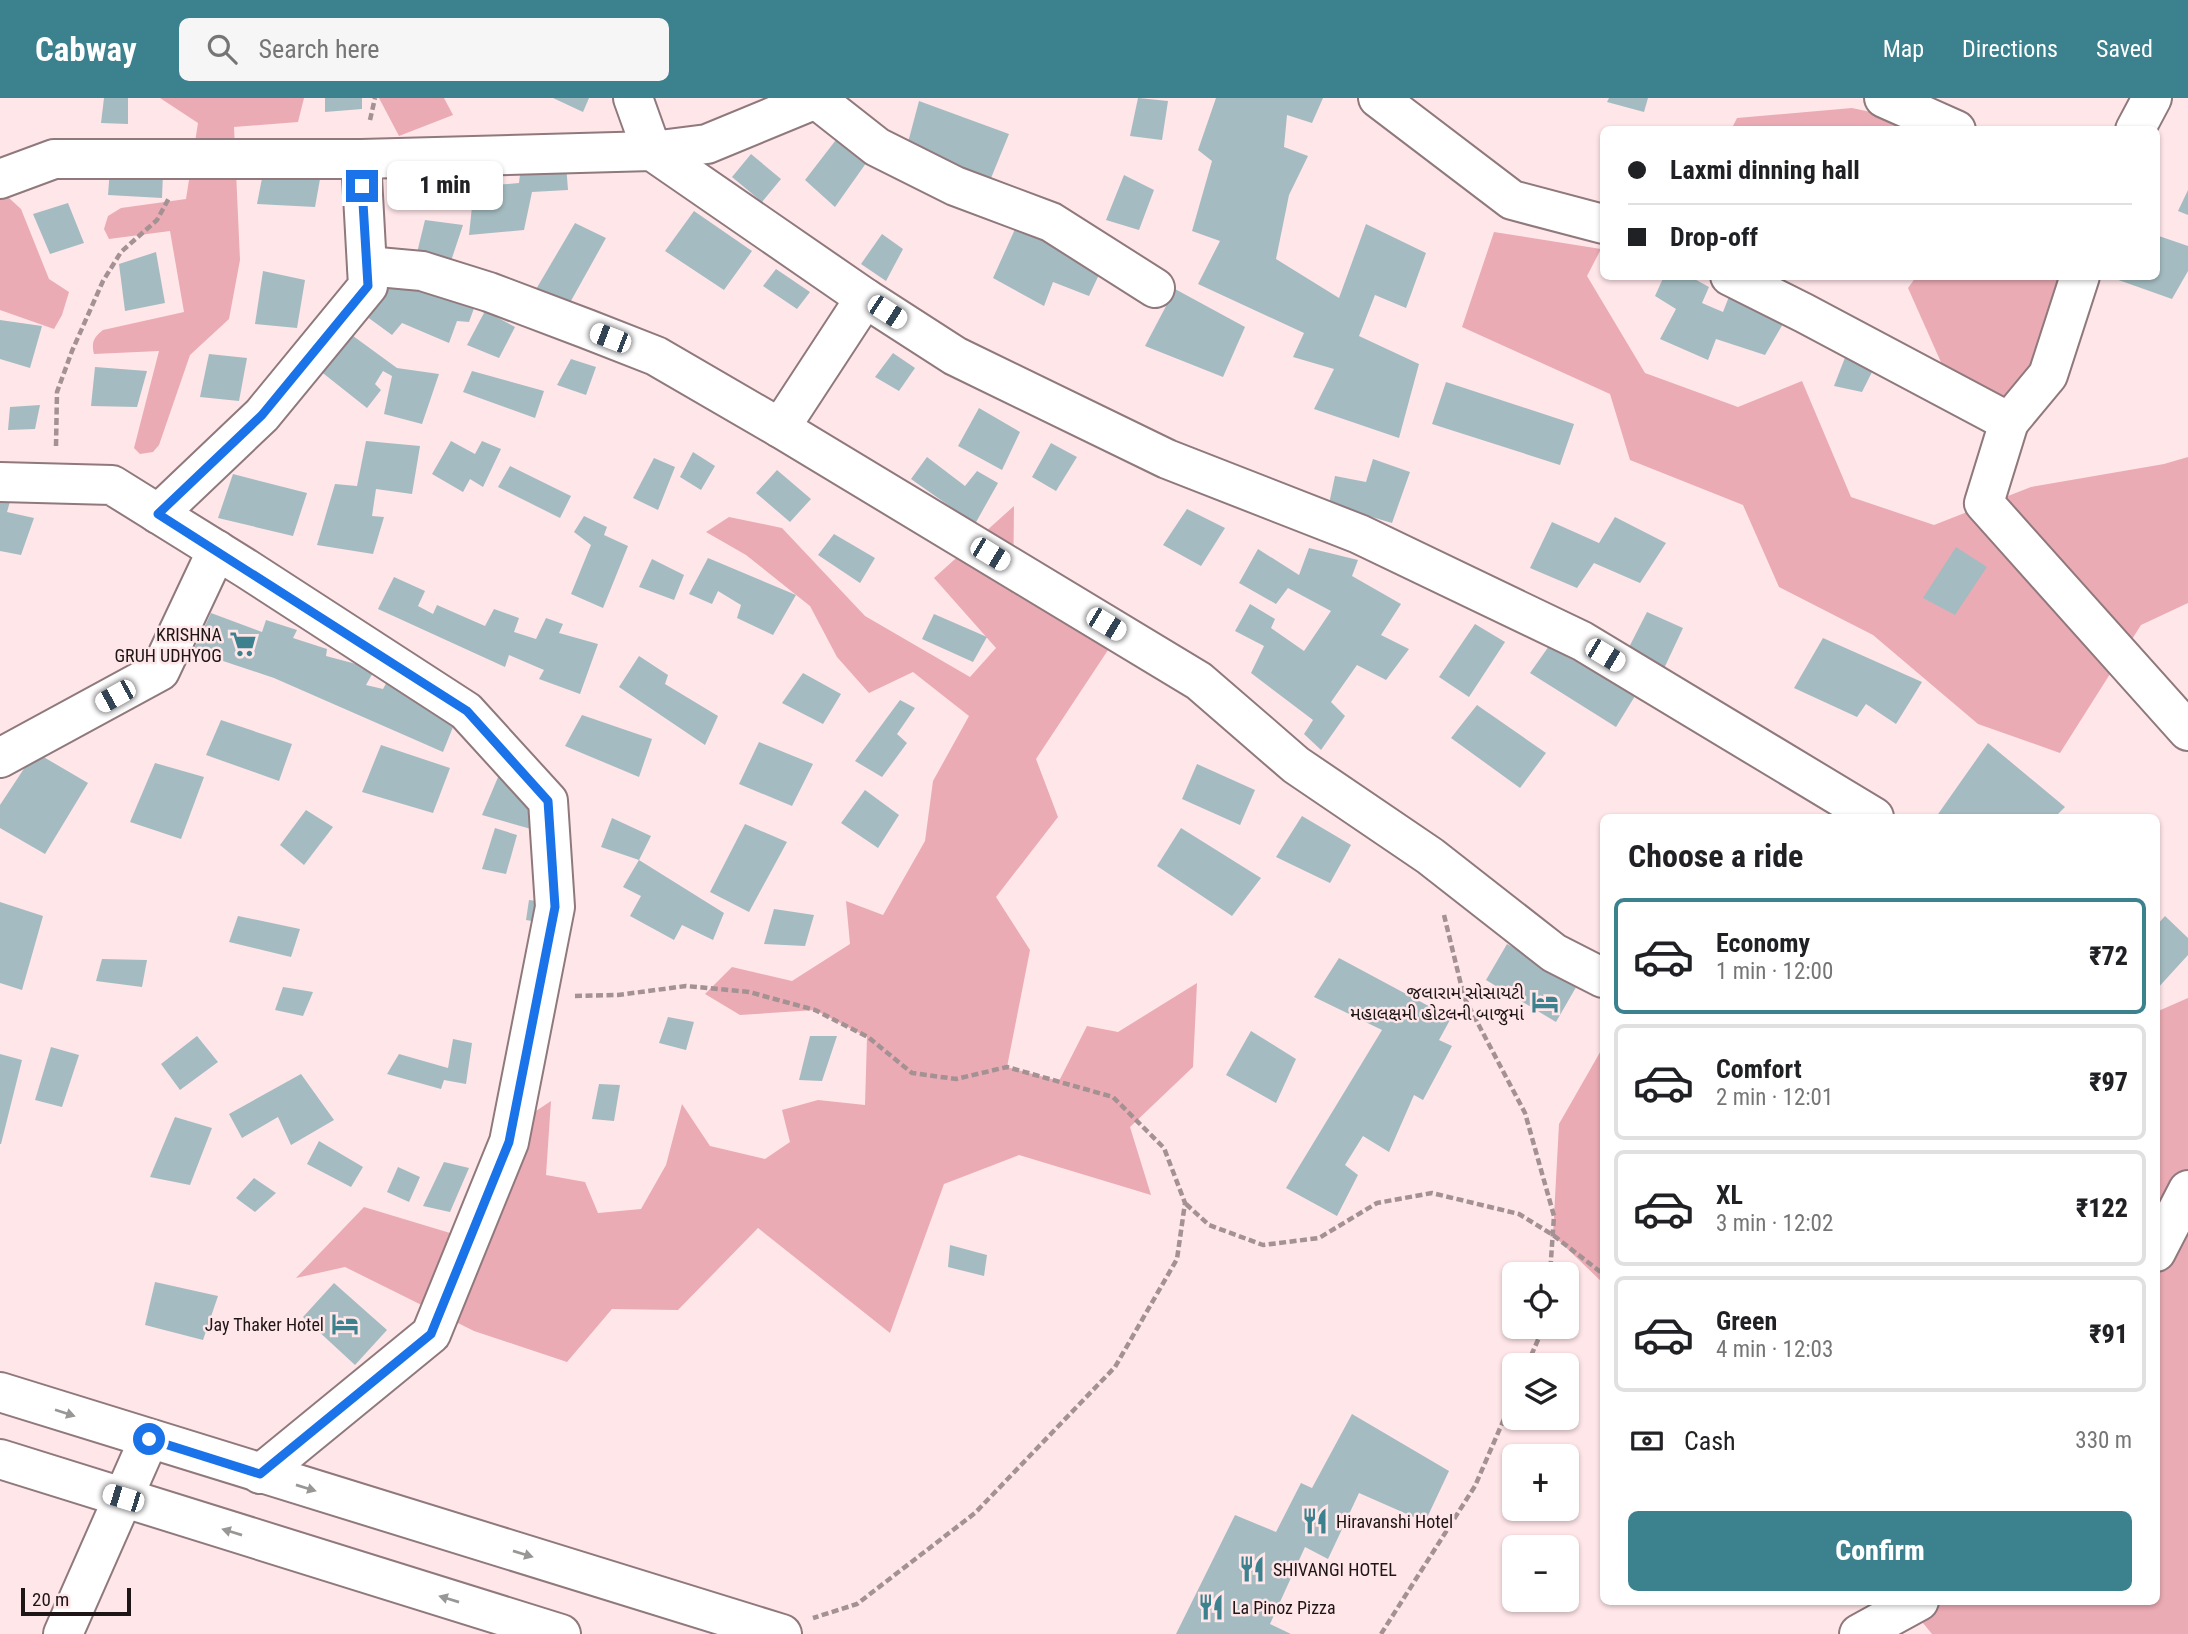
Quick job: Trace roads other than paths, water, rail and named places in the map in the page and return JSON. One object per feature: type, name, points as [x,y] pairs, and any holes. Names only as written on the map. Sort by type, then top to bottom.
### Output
[{"type":"main road","points":[[633,98],[652,151],[865,298],[955,356],[1167,459],[1359,534],[1582,641],[1869,814]]},
{"type":"main road","points":[[1378,98],[1512,200],[1600,223]]},
{"type":"main road","points":[[1884,98],[1947,126]]},
{"type":"main road","points":[[2137,126],[2152,98]]},
{"type":"main road","points":[[0,178],[54,159],[360,159],[652,151],[707,144],[817,99],[877,147],[955,186],[1051,222],[1154,288]]},
{"type":"main road","points":[[158,514],[262,415],[368,286],[360,159]]},
{"type":"main road","points":[[367,266],[422,271],[489,292],[656,356],[1199,681],[1296,765],[1430,856],[1554,953],[1600,976]]},
{"type":"main road","points":[[1738,280],[2009,422]]},
{"type":"main road","points":[[2079,280],[2048,375],[2009,422],[1984,503],[2188,731]]},
{"type":"main road","points":[[780,428],[865,298]]},
{"type":"main road","points":[[0,482],[112,485],[467,711],[548,801],[555,907],[509,1142],[431,1334],[260,1474]]},
{"type":"main road","points":[[0,758],[160,671],[217,550]]},
{"type":"main road","points":[[2160,1239],[2188,1190]]},
{"type":"main road","points":[[0,1392],[777,1632]]},
{"type":"main road","points":[[63,1634],[149,1439]]},
{"type":"main road","points":[[0,1459],[561,1634]]},
{"type":"main road","points":[[1859,1634],[1912,1605]]},
{"type":"place","name":"KRISHNA GRUH UDHYOG","points":[[243,644]]},
{"type":"place","name":"જલારામ સોસાયટી મહાલ‌ક્ષમી હોટલની બાજુમાં","points":[[1545,1002]]},
{"type":"place","name":"Jay Thaker Hotel","points":[[345,1324]]},
{"type":"place","name":"Hiravanshi Hotel","points":[[1315,1521]]},
{"type":"place","name":"SHIVANGI HOTEL","points":[[1252,1569]]},
{"type":"place","name":"La Pinoz Pizza","points":[[1211,1607]]}]
